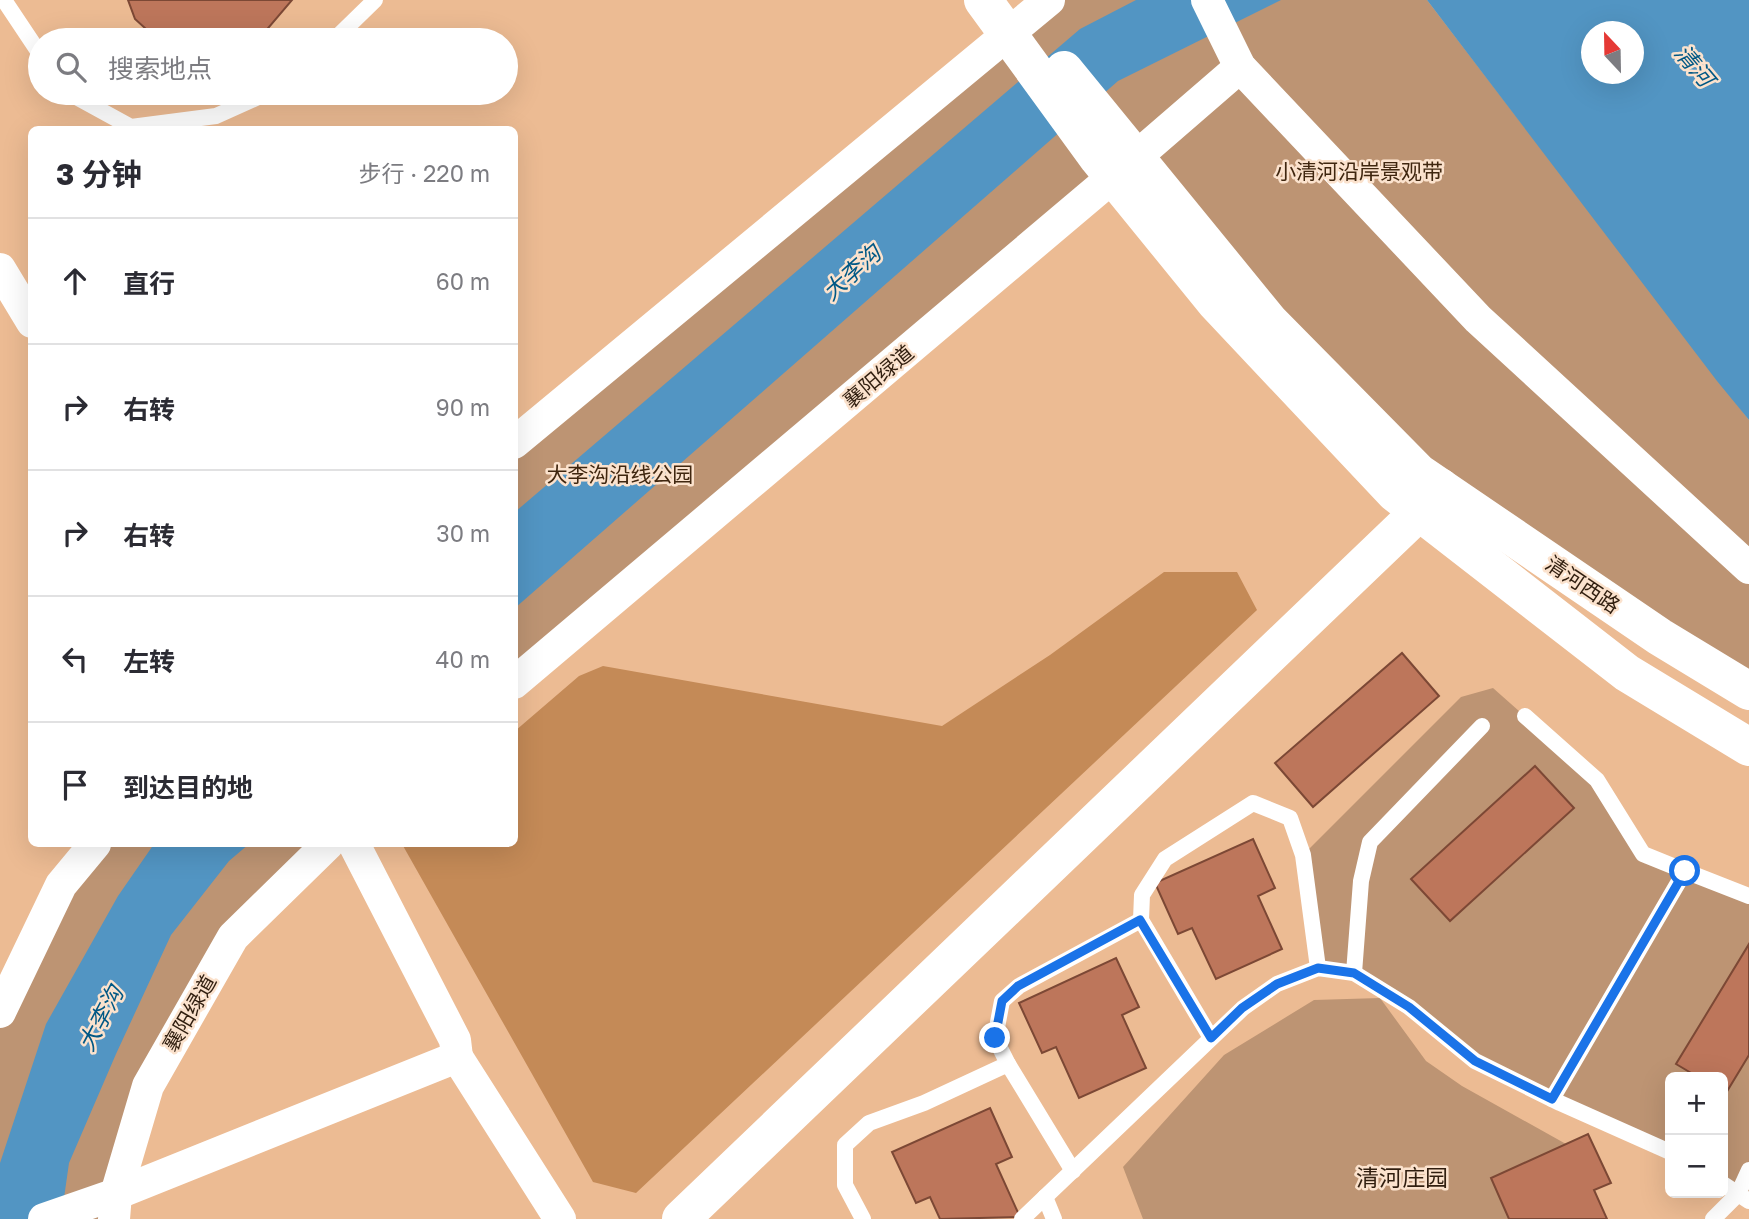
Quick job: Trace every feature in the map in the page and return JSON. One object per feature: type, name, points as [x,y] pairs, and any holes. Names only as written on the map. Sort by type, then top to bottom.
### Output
[{"type":"main road","points":[[983,0],[1027,25],[1117,158],[1426,491],[1627,673],[1749,747]]},
{"type":"main road","points":[[681,1219],[1426,491]]},
{"type":"main road","name":"清河西路","points":[[1426,491],[1749,691]]},
{"type":"street","points":[[1207,0],[1234,56],[1478,319],[1749,568]]},
{"type":"street","points":[[518,440],[1027,25]]},
{"type":"street","name":"襄阳绿道","points":[[518,680],[1234,56]]},
{"type":"street","points":[[0,269],[28,315]]},
{"type":"street","points":[[0,1012],[61,885],[93,847]]},
{"type":"street","name":"襄阳绿道","points":[[115,1207],[148,1086],[233,937],[325,847]]},
{"type":"street","points":[[356,847],[455,1041],[457,1057],[560,1219]]},
{"type":"street","points":[[44,1219],[115,1207],[457,1057]]},
{"type":"lane","points":[[4,0],[28,36]]},
{"type":"lane","points":[[346,28],[375,0]]},
{"type":"lane","points":[[91,105],[129,126]]},
{"type":"lane","points":[[139,126],[216,116],[240,105]]},
{"type":"lane","points":[[1525,716],[1597,780],[1643,854],[1749,896]]},
{"type":"lane","points":[[1354,973],[1361,881],[1370,842],[1482,726]]},
{"type":"lane","points":[[1211,1038],[1140,920],[1142,895],[1166,859],[1253,803],[1290,818],[1303,855],[1318,968]]},
{"type":"lane","points":[[1552,1099],[1685,871]]},
{"type":"lane","points":[[1073,1171],[995,1038],[1002,1001],[1018,986],[1140,920]]},
{"type":"lane","points":[[1022,1219],[1242,1008],[1277,984],[1318,968],[1354,973],[1409,1007],[1475,1061],[1665,1150]]},
{"type":"lane","points":[[863,1219],[845,1185],[845,1145],[869,1124],[924,1103],[1008,1064]]},
{"type":"lane","points":[[1713,1219],[1744,1197],[1749,1170]]},
{"type":"lane","points":[[1728,1187],[1744,1197]]},
{"type":"lane","points":[[1045,1197],[1054,1219]]},
{"type":"green space","points":[[1049,0],[1427,0],[1749,420],[1749,691],[1419,473],[1134,159],[518,680],[518,441]]},
{"type":"green space","points":[[1493,688],[1597,780],[1643,854],[1749,896],[1749,1201],[1728,1187],[1728,1072],[1665,1072],[1665,1150],[1475,1061],[1354,973],[1318,968],[1303,855],[1461,697]]},
{"type":"green space","points":[[93,847],[325,847],[233,937],[148,1086],[114,1219],[0,1219],[0,1012]]},
{"type":"green space","points":[[1380,998],[1426,1061],[1462,1086],[1566,1144],[1491,1178],[1509,1219],[1143,1219],[1123,1167],[1224,1055],[1314,1000]]},
{"type":"shaded area","points":[[1164,572],[1237,572],[1257,610],[636,1193],[593,1182],[404,847],[518,847],[518,728],[579,676],[603,666],[942,726],[1050,655]]},
{"type":"water","name":"大李沟","points":[[1136,0],[1281,0],[1118,81],[518,605],[518,509],[1080,29]]},
{"type":"water","name":"清河","points":[[1427,0],[1749,0],[1749,420],[1717,381]]},
{"type":"water","name":"大李沟","points":[[152,847],[245,847],[229,861],[171,935],[69,1163],[61,1219],[0,1219],[0,1163],[46,1024],[118,896]]},
{"type":"building","points":[[128,0],[292,0],[268,28],[145,28],[135,19]]},
{"type":"building","points":[[1402,653],[1439,696],[1313,807],[1275,763]]},
{"type":"building","points":[[1535,766],[1574,808],[1450,921],[1411,879]]},
{"type":"building","points":[[1253,839],[1275,888],[1258,896],[1282,949],[1216,979],[1192,928],[1178,934],[1155,883]]},
{"type":"building","points":[[1749,944],[1749,1055],[1728,1090],[1728,1072],[1690,1072],[1676,1064]]},
{"type":"building","points":[[1116,958],[1139,1007],[1122,1015],[1146,1068],[1079,1098],[1056,1047],[1042,1053],[1019,1003]]},
{"type":"building","points":[[990,1108],[1012,1157],[996,1164],[1020,1217],[940,1219],[930,1197],[916,1203],[892,1152]]},
{"type":"building","points":[[1588,1134],[1611,1183],[1594,1190],[1607,1219],[1509,1219],[1491,1178]]},
{"type":"district","name":"清河庄园","points":[[1402,1177]]},
{"type":"route","points":[[995,1038],[1002,1001],[1018,986],[1140,920],[1211,1038],[1242,1008],[1277,984],[1318,968],[1354,973],[1409,1007],[1475,1061],[1552,1099],[1685,871]]},
{"type":"park label","name":"小清河沿岸景观带","points":[[1359,171]]},
{"type":"park label","name":"大李沟沿线公园","points":[[620,474]]}]
